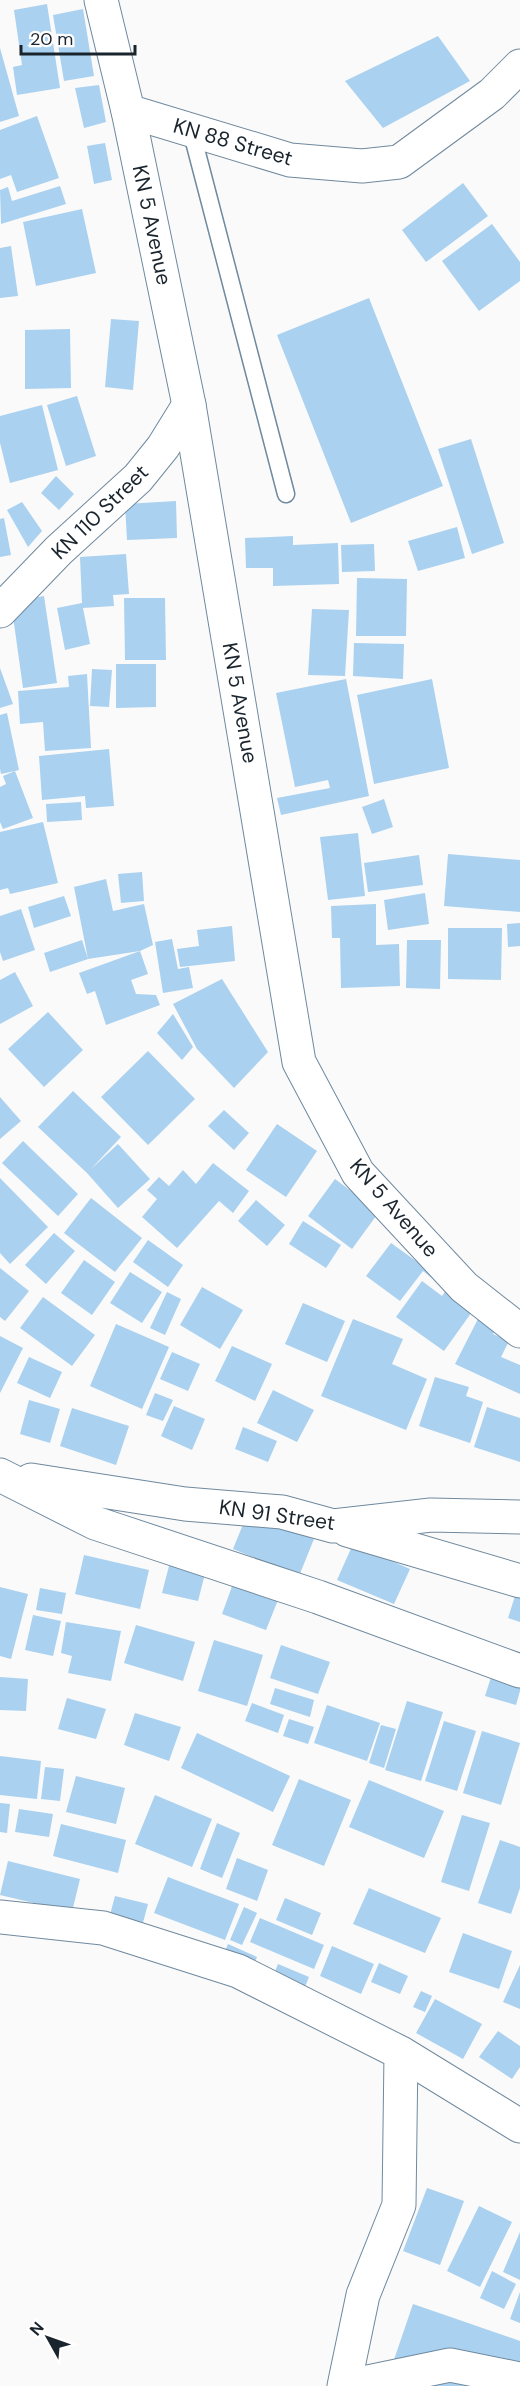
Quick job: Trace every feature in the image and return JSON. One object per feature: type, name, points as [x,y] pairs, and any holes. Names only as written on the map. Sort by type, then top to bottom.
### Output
[{"type":"street","name":"KN 5 Avenue","points":[[101,0],[128,111],[189,405],[299,1062],[358,1173],[464,1287],[520,1331]]},
{"type":"street","name":"KN 88 Street","points":[[128,111],[290,160],[362,166],[399,162],[492,94],[520,66]]},
{"type":"street","name":"KN 110 Street","points":[[0,611],[59,550],[138,478],[163,447],[189,405]]},
{"type":"street","name":"KN 91 Street","points":[[0,1475],[185,1504],[282,1512],[333,1526],[431,1515],[520,1517]]},
{"type":"street","points":[[0,1475],[95,1524],[318,1597],[520,1671]]},
{"type":"street","points":[[333,1526],[520,1581]]},
{"type":"street","points":[[0,1917],[103,1928],[238,1971],[401,2052],[520,2126]]},
{"type":"street","points":[[344,2386],[363,2295],[399,2205],[401,2052]]},
{"type":"street","points":[[349,2386],[450,2365],[520,2379]]},
{"type":"lane","points":[[191,130],[286,494]]},
{"type":"building","points":[[47,4],[60,88],[17,95],[13,67],[22,65],[14,10]]},
{"type":"building","points":[[83,9],[94,76],[64,81],[53,15]]},
{"type":"building","points":[[438,36],[470,81],[383,128],[345,81]]},
{"type":"building","points":[[0,48],[19,116],[0,122]]},
{"type":"building","points":[[99,85],[106,122],[84,128],[75,88]]},
{"type":"building","points":[[37,116],[59,178],[17,192],[11,175],[0,179],[0,130]]},
{"type":"building","points":[[105,143],[112,180],[94,184],[87,146]]},
{"type":"building","points":[[463,183],[488,216],[426,262],[402,230]]},
{"type":"building","points":[[60,186],[66,204],[1,224],[0,190],[8,187],[12,201]]},
{"type":"building","points":[[82,209],[96,273],[36,286],[23,222]]},
{"type":"building","points":[[492,224],[520,262],[520,281],[479,311],[442,261]]},
{"type":"building","points":[[11,246],[18,296],[0,298],[0,248]]},
{"type":"building","points":[[369,298],[443,486],[351,523],[277,335]]},
{"type":"building","points":[[111,319],[139,321],[133,390],[105,387]]},
{"type":"building","points":[[70,329],[71,388],[25,389],[25,330]]},
{"type":"building","points":[[77,396],[96,456],[66,466],[47,405]]},
{"type":"building","points":[[42,405],[58,470],[10,483],[0,443],[0,416]]},
{"type":"building","points":[[471,439],[504,543],[472,554],[438,449]]},
{"type":"building","points":[[56,476],[74,494],[59,510],[41,493]]},
{"type":"building","points":[[176,501],[177,538],[127,540],[125,504]]},
{"type":"building","points":[[22,502],[42,531],[28,547],[7,510]]},
{"type":"building","points":[[4,518],[11,555],[0,557],[0,519]]},
{"type":"building","points":[[457,527],[465,558],[418,571],[408,541]]},
{"type":"building","points":[[293,536],[293,545],[338,543],[339,584],[273,586],[273,568],[246,568],[245,538]]},
{"type":"building","points":[[374,544],[375,571],[342,572],[341,545]]},
{"type":"building","points":[[126,554],[129,594],[113,595],[114,606],[83,608],[90,644],[65,650],[57,608],[82,603],[80,557]]},
{"type":"building","points":[[357,578],[407,579],[406,636],[356,636]]},
{"type":"building","points":[[44,596],[57,683],[23,688],[11,602]]},
{"type":"building","points":[[124,598],[165,598],[166,660],[125,660]]},
{"type":"building","points":[[312,609],[349,610],[345,676],[308,675]]},
{"type":"building","points":[[354,643],[404,644],[403,679],[353,676]]},
{"type":"building","points":[[116,664],[156,664],[156,707],[116,708]]},
{"type":"building","points":[[0,668],[13,704],[0,708]]},
{"type":"building","points":[[92,669],[112,670],[109,707],[90,706]]},
{"type":"building","points":[[87,674],[91,748],[45,751],[43,722],[20,724],[18,691],[69,687],[68,676]]},
{"type":"building","points":[[346,679],[369,796],[281,815],[277,798],[330,788],[328,780],[295,787],[276,693]]},
{"type":"building","points":[[432,679],[449,768],[374,784],[357,695]]},
{"type":"building","points":[[7,713],[19,770],[1,774],[0,715]]},
{"type":"building","points":[[109,749],[114,806],[86,808],[85,796],[42,800],[39,756]]},
{"type":"building","points":[[15,771],[33,818],[3,829],[0,822],[0,787],[6,784],[3,776]]},
{"type":"building","points":[[384,799],[393,827],[372,834],[362,807]]},
{"type":"building","points":[[81,802],[82,820],[47,822],[46,804]]},
{"type":"building","points":[[43,822],[58,883],[10,894],[8,888],[0,890],[0,832]]},
{"type":"building","points":[[358,833],[365,896],[328,900],[320,837]]},
{"type":"building","points":[[448,854],[520,860],[520,912],[444,906]]},
{"type":"building","points":[[419,855],[423,885],[368,892],[364,863]]},
{"type":"building","points":[[142,872],[144,901],[121,903],[118,874]]},
{"type":"building","points":[[106,879],[113,911],[144,904],[153,945],[140,951],[88,959],[74,887]]},
{"type":"building","points":[[425,893],[429,924],[388,930],[384,900]]},
{"type":"building","points":[[64,896],[71,916],[34,928],[28,907]]},
{"type":"building","points":[[376,904],[376,945],[399,944],[400,986],[341,988],[340,938],[332,938],[331,906]]},
{"type":"building","points":[[21,909],[35,950],[3,961],[0,952],[0,916]]},
{"type":"building","points":[[520,923],[520,946],[508,947],[507,924]]},
{"type":"building","points":[[232,926],[235,961],[180,967],[177,949],[199,946],[197,930]]},
{"type":"building","points":[[448,928],[502,928],[501,980],[448,979]]},
{"type":"building","points":[[172,939],[178,969],[189,967],[193,988],[163,993],[155,942]]},
{"type":"building","points":[[82,940],[88,959],[50,972],[44,953]]},
{"type":"building","points":[[407,940],[441,940],[440,989],[406,988]]},
{"type":"building","points":[[140,951],[148,974],[131,980],[136,994],[156,995],[160,1005],[106,1025],[95,991],[87,994],[79,973]]},
{"type":"building","points":[[15,972],[33,1006],[0,1024],[0,980]]},
{"type":"building","points":[[222,979],[268,1052],[234,1088],[197,1049],[173,1004]]},
{"type":"building","points":[[48,1012],[83,1050],[44,1087],[8,1049]]},
{"type":"building","points":[[173,1014],[193,1047],[182,1060],[157,1033]]},
{"type":"building","points":[[148,1051],[195,1099],[148,1145],[101,1097]]},
{"type":"building","points":[[73,1091],[121,1137],[91,1169],[118,1144],[150,1179],[118,1208],[87,1173],[38,1127]]},
{"type":"building","points":[[0,1097],[21,1121],[0,1139]]},
{"type":"building","points":[[224,1110],[249,1133],[234,1150],[208,1126]]},
{"type":"building","points":[[277,1124],[317,1151],[286,1197],[246,1170]]},
{"type":"building","points":[[23,1141],[78,1194],[58,1216],[2,1163]]},
{"type":"building","points":[[213,1163],[249,1191],[233,1213],[219,1201],[177,1248],[142,1217],[157,1199],[147,1190],[159,1177],[169,1186],[183,1170],[196,1184]]},
{"type":"building","points":[[0,1178],[48,1227],[10,1264],[0,1253]]},
{"type":"building","points":[[335,1179],[379,1212],[352,1249],[308,1216]]},
{"type":"building","points":[[91,1198],[142,1238],[115,1272],[64,1233]]},
{"type":"building","points":[[256,1200],[285,1225],[267,1246],[238,1221]]},
{"type":"building","points":[[303,1221],[341,1245],[326,1268],[289,1244]]},
{"type":"building","points":[[54,1233],[75,1251],[46,1284],[25,1265]]},
{"type":"building","points":[[148,1240],[183,1265],[168,1287],[133,1262]]},
{"type":"building","points":[[391,1243],[423,1266],[438,1283],[423,1271],[400,1301],[366,1276]]},
{"type":"building","points":[[84,1260],[115,1282],[92,1315],[61,1293]]},
{"type":"building","points":[[0,1268],[29,1291],[5,1321],[0,1317]]},
{"type":"building","points":[[130,1272],[162,1292],[142,1323],[110,1303]]},
{"type":"building","points":[[422,1281],[442,1296],[447,1289],[474,1309],[444,1351],[396,1317]]},
{"type":"building","points":[[202,1287],[243,1310],[220,1349],[180,1325]]},
{"type":"building","points":[[167,1292],[181,1299],[165,1335],[150,1328]]},
{"type":"building","points":[[43,1297],[95,1335],[72,1366],[20,1328]]},
{"type":"building","points":[[303,1303],[345,1321],[327,1362],[285,1344]]},
{"type":"building","points":[[481,1313],[500,1320],[493,1334],[509,1341],[501,1357],[520,1365],[520,1394],[455,1364]]},
{"type":"building","points":[[353,1319],[403,1339],[392,1364],[427,1379],[406,1430],[321,1396]]},
{"type":"building","points":[[116,1324],[169,1347],[142,1409],[90,1386]]},
{"type":"building","points":[[0,1336],[23,1348],[0,1393]]},
{"type":"building","points":[[232,1346],[272,1364],[255,1401],[215,1381]]},
{"type":"building","points":[[172,1352],[200,1364],[188,1391],[160,1379]]},
{"type":"building","points":[[29,1357],[62,1372],[50,1398],[17,1383]]},
{"type":"building","points":[[435,1377],[469,1387],[466,1396],[483,1402],[470,1443],[419,1426]]},
{"type":"building","points":[[273,1390],[314,1410],[297,1442],[257,1423]]},
{"type":"building","points":[[155,1393],[173,1400],[163,1421],[146,1415]]},
{"type":"building","points":[[29,1400],[60,1409],[50,1443],[20,1434]]},
{"type":"building","points":[[174,1406],[205,1419],[192,1450],[161,1436]]},
{"type":"building","points":[[487,1407],[520,1418],[520,1462],[474,1447]]},
{"type":"building","points":[[72,1408],[129,1426],[116,1465],[60,1446]]},
{"type":"building","points":[[243,1427],[277,1441],[268,1462],[235,1449]]},
{"type":"building","points":[[248,1512],[314,1539],[299,1576],[233,1549]]},
{"type":"building","points":[[353,1544],[410,1569],[394,1604],[337,1580]]},
{"type":"building","points":[[84,1555],[149,1570],[140,1609],[75,1594]]},
{"type":"building","points":[[170,1562],[206,1570],[198,1601],[162,1593]]},
{"type":"building","points":[[235,1578],[280,1595],[266,1630],[222,1614]]},
{"type":"building","points":[[0,1587],[28,1594],[11,1659],[0,1656]]},
{"type":"building","points":[[40,1588],[66,1593],[62,1614],[36,1610]]},
{"type":"building","points":[[516,1593],[520,1595],[520,1622],[508,1618]]},
{"type":"building","points":[[33,1615],[61,1621],[53,1656],[25,1650]]},
{"type":"building","points":[[66,1622],[121,1631],[111,1681],[68,1673],[72,1656],[61,1653]]},
{"type":"building","points":[[136,1625],[195,1642],[183,1681],[124,1663]]},
{"type":"building","points":[[214,1640],[263,1655],[247,1706],[198,1691]]},
{"type":"building","points":[[281,1645],[330,1662],[318,1694],[270,1678]]},
{"type":"building","points":[[494,1668],[520,1676],[520,1691],[516,1705],[485,1696]]},
{"type":"building","points":[[0,1677],[28,1679],[26,1711],[0,1710]]},
{"type":"building","points":[[275,1688],[314,1700],[310,1717],[270,1704]]},
{"type":"building","points":[[67,1698],[106,1709],[96,1739],[58,1729]]},
{"type":"building","points":[[407,1701],[443,1712],[421,1781],[385,1770]]},
{"type":"building","points":[[252,1703],[284,1715],[278,1733],[245,1721]]},
{"type":"building","points":[[327,1705],[380,1723],[367,1761],[314,1743]]},
{"type":"building","points":[[135,1713],[181,1727],[169,1761],[124,1745]]},
{"type":"building","points":[[289,1719],[314,1727],[308,1744],[283,1736]]},
{"type":"building","points":[[444,1721],[476,1731],[457,1791],[425,1781]]},
{"type":"building","points":[[381,1725],[396,1729],[384,1768],[369,1763]]},
{"type":"building","points":[[482,1731],[520,1743],[501,1805],[463,1793]]},
{"type":"building","points":[[197,1733],[290,1776],[273,1812],[181,1768]]},
{"type":"building","points":[[0,1756],[41,1761],[37,1799],[0,1795]]},
{"type":"building","points":[[45,1767],[64,1769],[60,1801],[41,1799]]},
{"type":"building","points":[[76,1776],[125,1788],[116,1824],[66,1812]]},
{"type":"building","points":[[299,1779],[351,1800],[324,1866],[272,1845]]},
{"type":"building","points":[[369,1780],[444,1811],[424,1858],[349,1827]]},
{"type":"building","points":[[155,1795],[212,1819],[192,1867],[135,1844]]},
{"type":"building","points":[[0,1803],[10,1804],[7,1833],[0,1832]]},
{"type":"building","points":[[19,1809],[53,1814],[49,1837],[15,1832]]},
{"type":"building","points":[[462,1815],[490,1823],[469,1891],[441,1882]]},
{"type":"building","points":[[217,1823],[240,1833],[222,1878],[200,1869]]},
{"type":"building","points":[[61,1824],[126,1840],[118,1873],[53,1856]]},
{"type":"building","points":[[500,1840],[520,1847],[520,1888],[511,1914],[478,1903]]},
{"type":"building","points":[[237,1858],[268,1870],[257,1901],[226,1889]]},
{"type":"building","points":[[8,1861],[80,1879],[72,1912],[0,1895]]},
{"type":"building","points":[[168,1877],[239,1904],[225,1940],[154,1913]]},
{"type":"building","points":[[369,1888],[441,1918],[425,1953],[353,1924]]},
{"type":"building","points":[[115,1896],[148,1904],[141,1930],[108,1922]]},
{"type":"building","points":[[285,1898],[321,1913],[312,1935],[276,1920]]},
{"type":"building","points":[[244,1907],[257,1913],[242,1945],[230,1940]]},
{"type":"building","points":[[260,1918],[324,1945],[314,1969],[250,1942]]},
{"type":"building","points":[[463,1933],[512,1951],[499,1989],[449,1972]]},
{"type":"building","points":[[228,1944],[257,1957],[248,1980],[218,1968]]},
{"type":"building","points":[[332,1946],[374,1964],[361,1994],[320,1976]]},
{"type":"building","points":[[379,1963],[408,1976],[400,1994],[371,1982]]},
{"type":"building","points":[[278,1964],[309,1977],[299,2002],[268,1989]]},
{"type":"building","points":[[520,1965],[520,2009],[503,2002]]},
{"type":"building","points":[[421,1991],[432,1996],[425,2012],[413,2007]]},
{"type":"building","points":[[435,1999],[482,2024],[463,2059],[416,2033]]},
{"type":"building","points":[[498,2031],[520,2046],[520,2067],[512,2079],[479,2057]]},
{"type":"building","points":[[427,2188],[464,2201],[440,2265],[403,2251]]},
{"type":"building","points":[[479,2206],[512,2222],[480,2287],[447,2271]]},
{"type":"building","points":[[520,2232],[520,2280],[503,2272]]},
{"type":"building","points":[[492,2271],[516,2284],[504,2309],[480,2298]]},
{"type":"building","points":[[520,2292],[520,2323],[510,2319]]},
{"type":"building","points":[[413,2304],[520,2341],[520,2386],[395,2386],[386,2383]]}]
